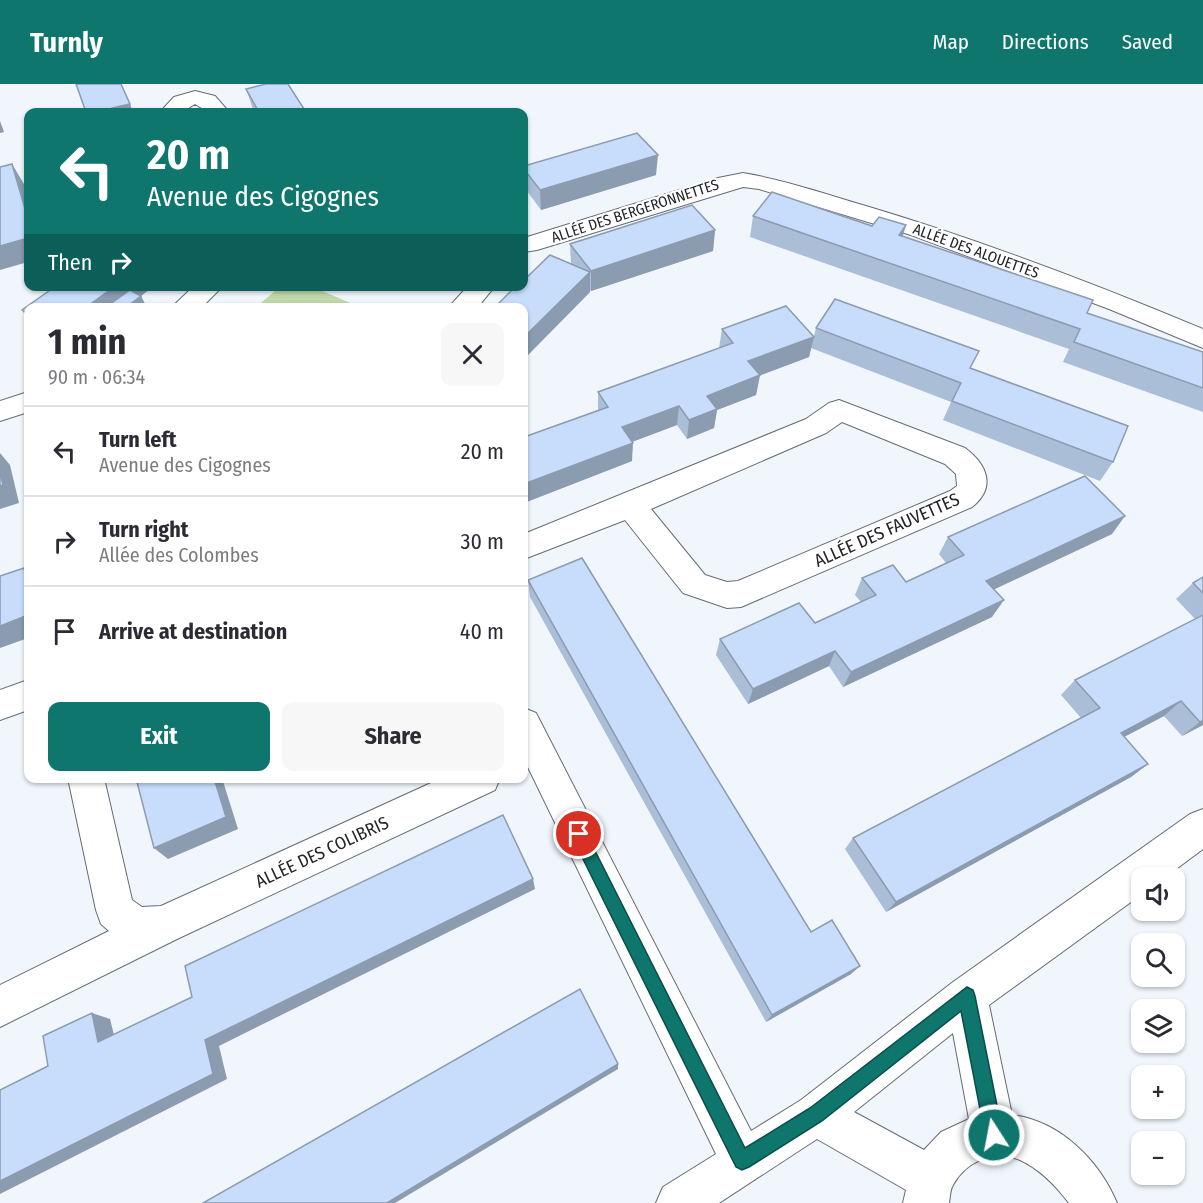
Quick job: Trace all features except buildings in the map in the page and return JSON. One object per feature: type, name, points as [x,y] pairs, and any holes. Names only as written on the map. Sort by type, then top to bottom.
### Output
[{"type":"street","points":[[175,108],[181,101],[199,97],[213,104],[216,108]]},
{"type":"street","name":"ALLÉE DES BERGERONNETTES","points":[[528,246],[726,183],[743,180]]},
{"type":"street","name":"ALLÉE DES ALOUETTES","points":[[743,180],[762,183],[920,230],[1107,299],[1203,339]]},
{"type":"street","points":[[190,303],[206,291]]},
{"type":"street","points":[[466,303],[478,291]]},
{"type":"street","points":[[0,411],[24,403]]},
{"type":"street","name":"ALLÉE DES FAUVETTES","points":[[528,545],[816,426],[839,410],[955,456],[968,465],[974,478],[971,491],[961,499],[741,594],[727,595],[694,584],[630,505]]},
{"type":"street","points":[[0,705],[24,696]]},
{"type":"street","points":[[528,745],[742,1161]]},
{"type":"street","name":"ALLÉE DES COLIBRIS","points":[[87,783],[115,910],[127,923],[142,928],[163,925]]},
{"type":"street","name":"ALLÉE DES COLIBRIS","points":[[0,1007],[163,925],[471,783]]},
{"type":"street","points":[[679,1203],[816,1115],[967,996],[1203,827]]},
{"type":"street","points":[[967,996],[994,1135]]},
{"type":"street","points":[[816,1115],[929,1191],[947,1156],[968,1140],[994,1135],[1019,1137],[1045,1149],[1070,1168],[1094,1203]]},
{"type":"green space","points":[[275,291],[322,291],[351,303],[261,303]]},
{"type":"route","points":[[579,834],[742,1161],[816,1115],[967,996],[994,1135]]}]
